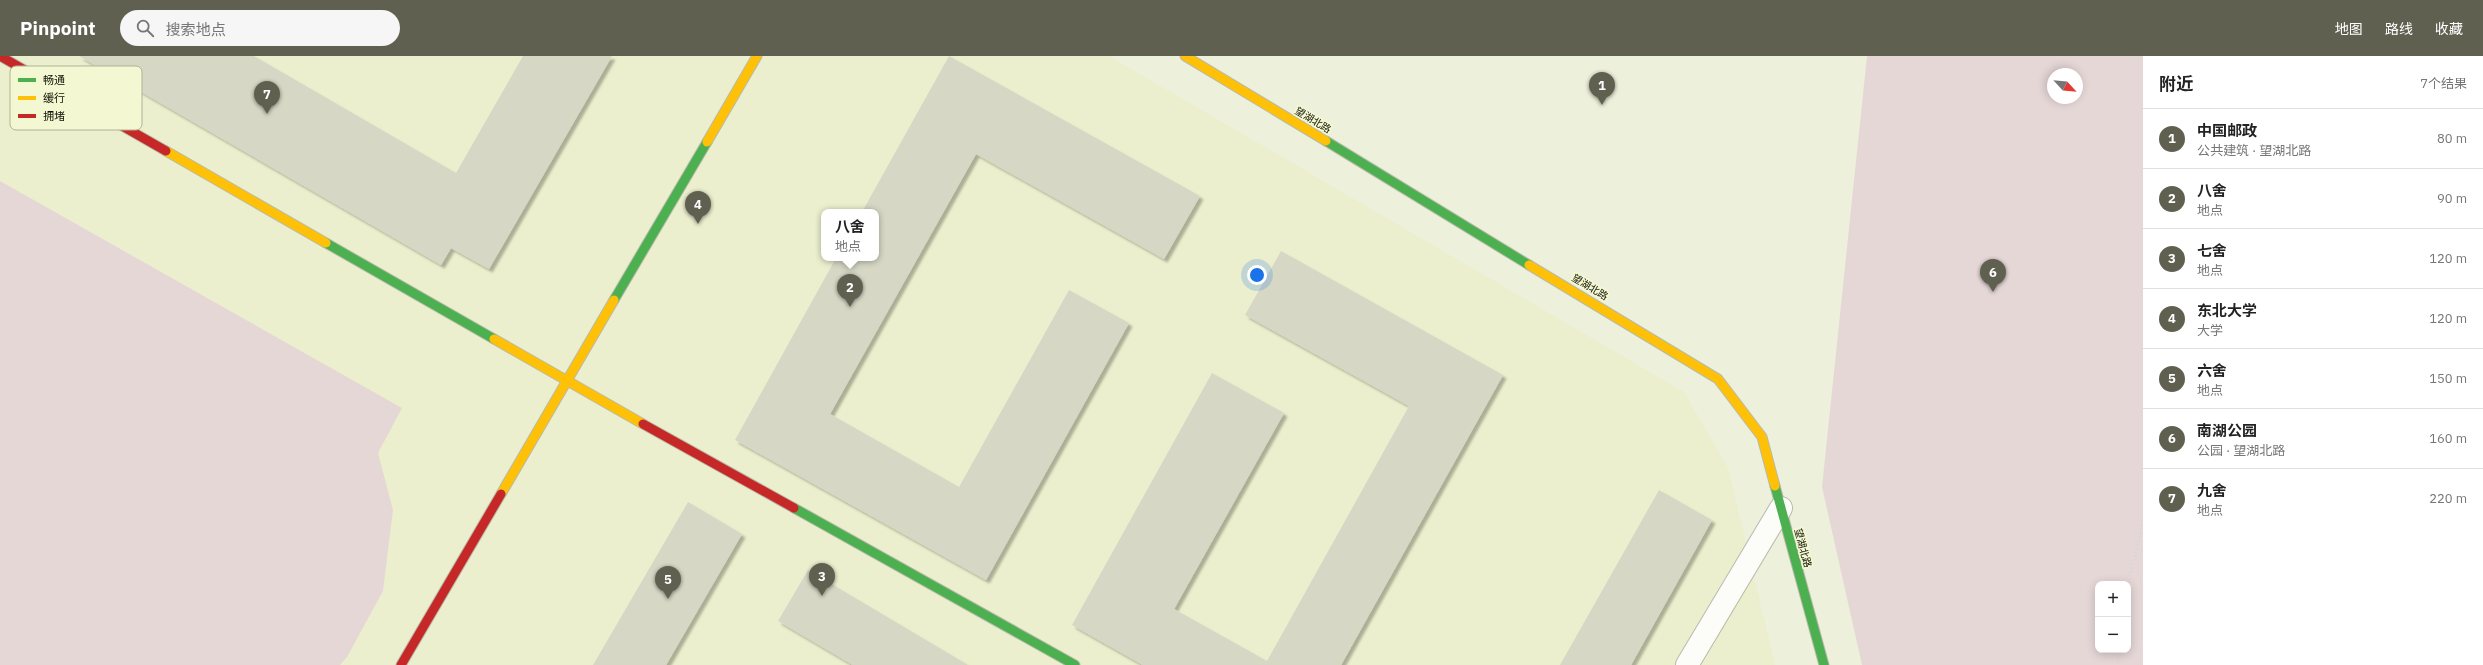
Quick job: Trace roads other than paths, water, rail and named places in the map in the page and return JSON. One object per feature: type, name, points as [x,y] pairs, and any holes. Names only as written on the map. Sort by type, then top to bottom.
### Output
[{"type":"street","points":[[0,56],[17,66]]},
{"type":"street","points":[[401,665],[757,56]]},
{"type":"street","name":"望湖北路","points":[[1186,56],[1718,379],[1762,437],[1824,665]]},
{"type":"street","points":[[129,130],[567,381],[1074,665]]},
{"type":"street","points":[[1687,665],[1781,508]]},
{"type":"place","name":"中国邮政","points":[[1602,105]]},
{"type":"place","name":"九舍","points":[[267,114]]},
{"type":"place","name":"东北大学","points":[[698,224]]},
{"type":"place","name":"南湖公园","points":[[1993,292]]},
{"type":"place","name":"八舍","points":[[850,307]]},
{"type":"place","name":"七舍","points":[[822,596]]},
{"type":"place","name":"六舍","points":[[668,599]]}]
